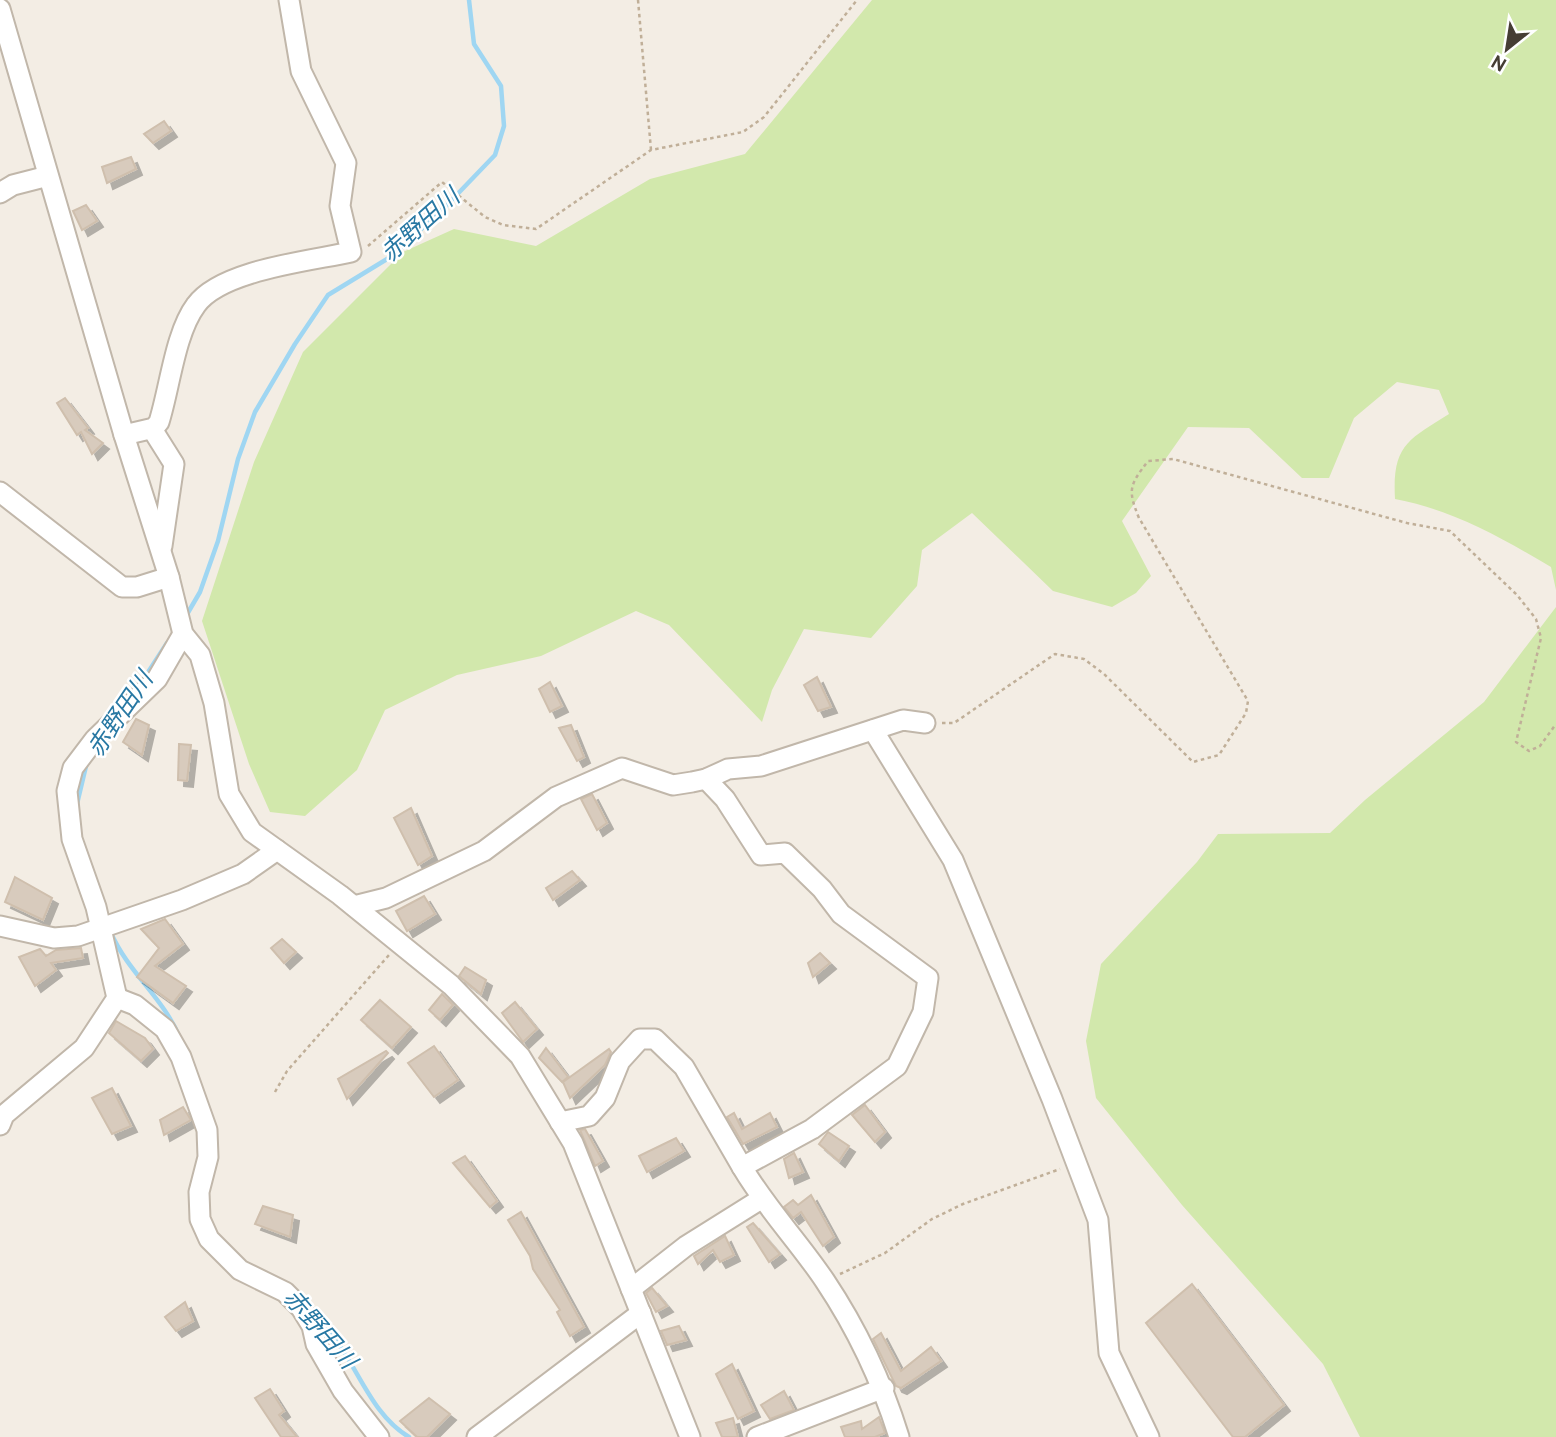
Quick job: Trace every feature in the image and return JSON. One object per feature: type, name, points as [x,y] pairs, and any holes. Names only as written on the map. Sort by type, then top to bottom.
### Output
[{"type":"street","points":[[124,435],[152,429],[162,412],[185,329],[196,305],[211,290],[238,279],[351,251],[340,206],[346,163],[301,71],[289,0]]},
{"type":"street","points":[[0,9],[124,435],[169,577],[183,634],[200,655],[211,691],[221,734],[229,794],[252,832],[400,942],[451,985],[520,1056],[578,1154],[690,1437]]},
{"type":"street","points":[[0,193],[13,185],[48,176]]},
{"type":"street","points":[[152,429],[174,464],[161,551]]},
{"type":"street","points":[[0,492],[121,587],[137,587],[169,577]]},
{"type":"street","points":[[0,1125],[4,1115],[84,1048],[117,998],[96,907],[72,839],[66,791],[73,768],[95,739],[157,679],[183,634]]},
{"type":"street","points":[[354,906],[386,898],[484,851],[555,797],[622,768],[673,785],[706,779],[728,769],[761,766],[903,720],[925,723]]},
{"type":"street","points":[[873,730],[953,860],[1077,1164],[1098,1220],[1109,1353],[1149,1437]]},
{"type":"street","points":[[706,779],[725,799],[761,855],[785,853],[822,889],[841,914],[928,978],[923,1012],[897,1066],[812,1129],[742,1167]]},
{"type":"street","points":[[0,926],[54,937],[78,936],[182,900],[243,874],[277,850]]},
{"type":"street","points":[[117,998],[135,1006],[165,1030],[181,1057],[207,1130],[208,1157],[199,1192],[200,1219],[209,1239],[240,1270],[285,1292],[301,1308],[312,1326],[316,1344],[343,1391],[379,1437]]},
{"type":"street","points":[[560,1122],[589,1116],[605,1098],[620,1061],[640,1039],[655,1039],[684,1067],[761,1199],[825,1281],[884,1388],[899,1437]]},
{"type":"street","points":[[631,1289],[686,1246],[761,1199]]},
{"type":"street","points":[[477,1437],[641,1313]]},
{"type":"street","points":[[757,1437],[884,1388]]},
{"type":"path","points":[[638,0],[651,150]]},
{"type":"path","points":[[351,251],[372,245],[442,182],[485,217],[503,225],[536,229],[651,150],[743,132],[765,117],[858,0]]},
{"type":"path","points":[[925,723],[954,723],[1055,654],[1084,659],[1104,674],[1193,762],[1219,755],[1246,713],[1248,701],[1139,518],[1129,496],[1133,481],[1148,461],[1173,459],[1408,523],[1450,531],[1517,595],[1540,629],[1516,742],[1529,751],[1540,746],[1556,724]]},
{"type":"path","points":[[275,1092],[287,1071],[400,942]]},
{"type":"path","points":[[825,1281],[885,1253],[932,1219],[963,1203],[1077,1164]]},
{"type":"green space","points":[[872,0],[1556,0],[1556,590],[1551,567],[1513,545],[1456,517],[1395,499],[1396,467],[1400,455],[1413,438],[1449,414],[1439,390],[1397,382],[1354,418],[1329,478],[1302,478],[1249,428],[1188,427],[1122,521],[1151,576],[1136,593],[1112,607],[1053,591],[972,513],[922,550],[917,586],[871,638],[804,629],[772,690],[762,722],[669,625],[636,611],[541,656],[457,675],[385,710],[357,770],[305,816],[270,812],[249,764],[202,621],[254,462],[303,352],[403,252],[454,229],[536,246],[650,179],[745,154]]},
{"type":"green space","points":[[1556,607],[1556,1437],[1360,1437],[1323,1364],[1182,1205],[1096,1098],[1086,1041],[1101,964],[1197,862],[1218,834],[1330,833],[1365,800],[1484,702]]},
{"type":"building","points":[[164,121],[171,131],[153,143],[144,134]]},
{"type":"building","points":[[131,157],[136,169],[107,183],[102,167]]},
{"type":"building","points":[[86,205],[97,221],[82,230],[73,211]]},
{"type":"building","points":[[65,398],[88,428],[85,430],[103,443],[92,454],[81,432],[77,435],[57,403]]},
{"type":"building","points":[[817,677],[831,707],[818,711],[804,685]]},
{"type":"building","points":[[550,682],[562,706],[550,712],[539,689]]},
{"type":"building","points":[[136,719],[149,725],[142,755],[123,742]]},
{"type":"building","points":[[571,725],[584,757],[577,761],[559,728]]},
{"type":"building","points":[[179,744],[191,745],[187,781],[178,780]]},
{"type":"building","points":[[592,794],[607,823],[597,830],[581,799]]},
{"type":"building","points":[[411,808],[432,856],[418,865],[394,818]]},
{"type":"building","points":[[572,871],[580,880],[553,900],[546,888]]},
{"type":"building","points":[[15,877],[52,898],[43,920],[5,902]]},
{"type":"building","points":[[424,896],[435,914],[407,931],[396,911]]},
{"type":"building","points":[[165,919],[183,944],[155,966],[186,986],[173,1003],[137,977],[159,948],[141,929]]},
{"type":"building","points":[[282,939],[296,952],[284,963],[271,948]]},
{"type":"building","points":[[81,948],[83,958],[51,963],[56,970],[35,986],[19,957],[40,949],[46,956],[56,950]]},
{"type":"building","points":[[820,953],[830,963],[813,977],[808,963]]},
{"type":"building","points":[[465,967],[486,980],[481,994],[459,976]]},
{"type":"building","points":[[442,994],[453,1005],[440,1020],[429,1010]]},
{"type":"building","points":[[380,1000],[411,1027],[392,1048],[361,1020]]},
{"type":"building","points":[[515,1002],[537,1029],[523,1042],[502,1013]]},
{"type":"building","points":[[116,1021],[145,1038],[153,1049],[141,1061],[109,1033]]},
{"type":"building","points":[[434,1046],[458,1080],[434,1097],[408,1063]]},
{"type":"building","points":[[546,1048],[568,1077],[562,1082],[539,1058]]},
{"type":"building","points":[[609,1049],[611,1052],[605,1065],[570,1098],[563,1082]]},
{"type":"building","points":[[386,1051],[388,1053],[347,1099],[338,1079]]},
{"type":"building","points":[[112,1088],[131,1126],[112,1134],[92,1098]]},
{"type":"building","points":[[865,1105],[885,1132],[875,1142],[852,1115]]},
{"type":"building","points":[[183,1107],[191,1120],[164,1135],[160,1120]]},
{"type":"building","points":[[734,1113],[742,1129],[770,1113],[777,1127],[743,1144],[727,1117]]},
{"type":"building","points":[[585,1129],[603,1161],[595,1166],[580,1130]]},
{"type":"building","points":[[828,1132],[849,1146],[839,1161],[819,1144]]},
{"type":"building","points":[[676,1138],[684,1151],[647,1172],[639,1156]]},
{"type":"building","points":[[794,1153],[803,1172],[789,1178],[784,1159]]},
{"type":"building","points":[[465,1156],[497,1201],[490,1207],[453,1163]]},
{"type":"building","points":[[811,1195],[834,1237],[823,1246],[801,1212],[793,1218],[784,1207],[793,1200],[798,1205]]},
{"type":"building","points":[[263,1206],[293,1215],[290,1237],[255,1224]]},
{"type":"building","points":[[521,1212],[584,1327],[570,1336],[557,1312],[560,1310],[533,1269],[530,1256],[508,1220]]},
{"type":"building","points":[[753,1223],[780,1254],[769,1262],[747,1227]]},
{"type":"building","points":[[725,1236],[734,1255],[720,1262],[713,1250],[698,1264],[694,1256]]},
{"type":"building","points":[[1192,1284],[1284,1405],[1245,1437],[1233,1437],[1146,1323]]},
{"type":"building","points":[[652,1288],[667,1306],[656,1312],[646,1293]]},
{"type":"building","points":[[185,1302],[193,1321],[176,1331],[165,1317]]},
{"type":"building","points":[[679,1326],[686,1340],[667,1345],[661,1331]]},
{"type":"building","points":[[881,1333],[901,1371],[931,1347],[941,1361],[901,1388],[896,1386],[873,1339]]},
{"type":"building","points":[[732,1364],[754,1411],[738,1419],[716,1374]]},
{"type":"building","points":[[270,1389],[284,1411],[279,1415],[297,1437],[281,1437],[255,1398]]},
{"type":"building","points":[[784,1391],[794,1410],[770,1419],[761,1405]]},
{"type":"building","points":[[429,1398],[450,1414],[427,1437],[417,1437],[400,1421]]},
{"type":"building","points":[[879,1417],[885,1433],[875,1437],[845,1437],[841,1427],[861,1421],[862,1429]]},
{"type":"building","points":[[733,1418],[738,1437],[722,1437],[716,1423]]},
{"type":"waterway","name":"赤野田川","points":[[186,616],[200,592],[218,541],[238,459],[255,412],[295,344],[328,295],[392,256],[446,206],[495,155],[504,126],[501,86],[474,44],[469,0]]},
{"type":"waterway","name":"赤野田川","points":[[143,680],[167,643]]},
{"type":"waterway","name":"赤野田川","points":[[77,804],[87,762]]},
{"type":"waterway","name":"赤野田川","points":[[111,933],[127,960],[164,1009],[179,1036]]},
{"type":"waterway","name":"赤野田川","points":[[318,1320],[331,1333],[382,1413],[409,1437]]}]
